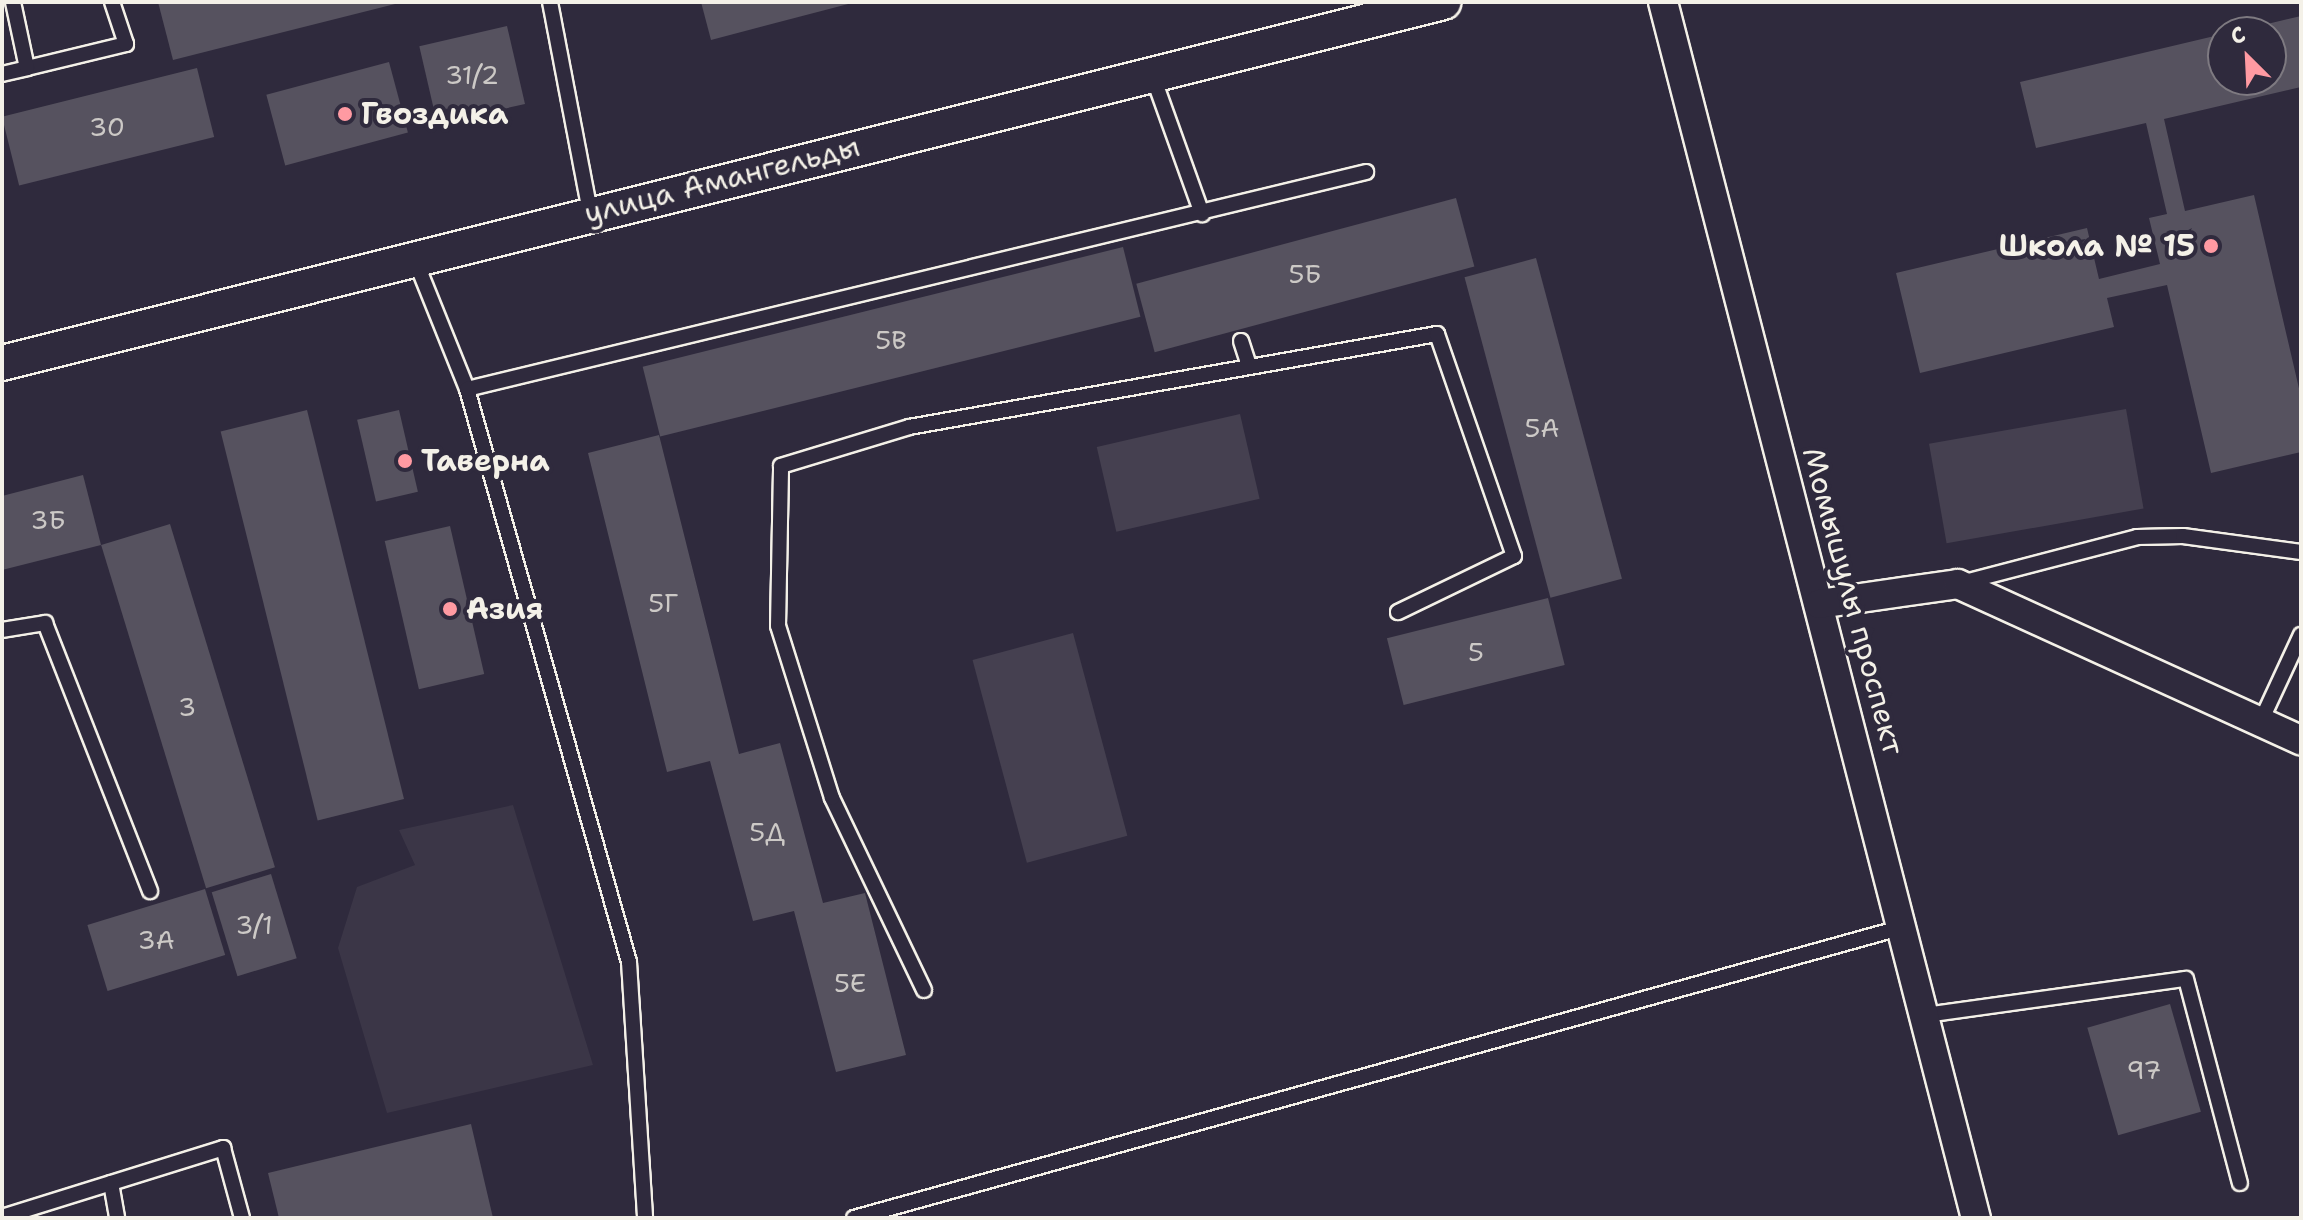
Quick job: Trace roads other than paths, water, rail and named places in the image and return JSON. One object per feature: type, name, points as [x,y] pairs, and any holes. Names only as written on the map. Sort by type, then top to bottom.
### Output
[{"type":"street","name":"улица Амангельды","points":[[2,363],[416,262],[590,212],[1443,2]]},
{"type":"street","name":"Момышулы проспект","points":[[1663,2],[1976,1218]]},
{"type":"street","points":[[1819,604],[1958,584],[2301,740]]},
{"type":"lane","points":[[13,2],[27,68]]},
{"type":"lane","points":[[2,74],[126,44],[112,2]]},
{"type":"lane","points":[[550,2],[590,212]]},
{"type":"lane","points":[[1152,73],[1202,214]]},
{"type":"lane","points":[[467,389],[1366,172]]},
{"type":"lane","points":[[416,262],[467,389],[629,962],[645,1218]]},
{"type":"lane","points":[[924,990],[832,798],[778,626],[781,466],[909,427],[1437,334],[1514,556],[1398,612]]},
{"type":"lane","points":[[1241,341],[1249,366]]},
{"type":"lane","points":[[1958,584],[2137,537],[2197,537],[2301,552]]},
{"type":"lane","points":[[2,630],[45,623],[150,891]]},
{"type":"lane","points":[[2261,721],[2301,635]]},
{"type":"lane","points":[[854,1218],[1903,927]]},
{"type":"lane","points":[[1925,1015],[2186,979],[2240,1183]]},
{"type":"lane","points":[[2,1217],[223,1148],[242,1218]]},
{"type":"lane","points":[[111,1183],[117,1218]]},
{"type":"place","name":"Гвоздика","points":[[345,114]]},
{"type":"place","name":"Школа № 15","points":[[2211,246]]},
{"type":"place","name":"Таверна","points":[[405,461]]},
{"type":"place","name":"Азия","points":[[450,609]]}]
